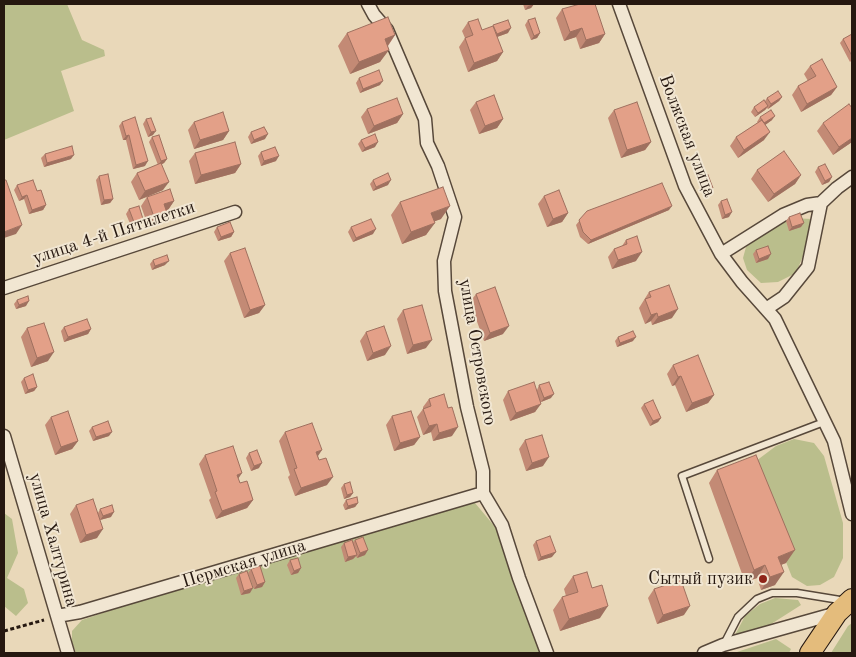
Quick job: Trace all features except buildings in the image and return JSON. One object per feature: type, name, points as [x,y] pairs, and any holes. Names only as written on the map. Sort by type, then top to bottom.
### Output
[{"type":"highway","points":[[810,653],[847,605]]},
{"type":"street","name":"улица Островского","points":[[368,4],[374,15],[387,30],[425,119],[426,143],[438,166],[455,217],[444,261],[445,292],[467,407],[483,471],[483,493],[502,525],[519,578],[547,653]]},
{"type":"street","name":"Волжская улица","points":[[619,4],[684,186],[721,254],[775,319],[834,441],[852,514]]},
{"type":"street","points":[[721,254],[783,215],[807,205],[821,203],[852,177]]},
{"type":"street","points":[[766,309],[784,297],[808,267],[821,203]]},
{"type":"street","name":"улица 4-й Пятилетки","points":[[4,288],[235,212]]},
{"type":"street","name":"улица Халтурина","points":[[4,436],[68,653]]},
{"type":"street","name":"Пермская улица","points":[[57,616],[80,612],[483,493]]},
{"type":"street","points":[[704,653],[723,645],[847,605]]},
{"type":"lane","points":[[709,559],[682,476],[824,422]]},
{"type":"lane","points":[[723,645],[738,617],[757,598],[772,593],[797,593],[847,605]]},
{"type":"path","points":[[4,631],[57,616]]},
{"type":"green space","points":[[4,4],[67,4],[82,40],[104,50],[105,56],[61,71],[74,111],[4,140]]},
{"type":"green space","points":[[791,218],[812,219],[813,232],[796,273],[778,282],[761,283],[747,270],[743,258],[746,247],[783,220]]},
{"type":"green space","points":[[794,439],[814,443],[824,456],[843,523],[843,558],[834,577],[820,585],[807,586],[792,577],[766,512],[756,461],[776,446]]},
{"type":"green space","points":[[475,503],[496,528],[542,653],[76,653],[72,642],[72,631],[82,620],[230,570],[454,506]]},
{"type":"green space","points":[[4,513],[12,519],[18,553],[7,578],[24,589],[28,603],[16,616],[4,606]]},
{"type":"green space","points":[[775,598],[798,600],[801,605],[768,626],[735,637],[745,616],[760,604]]},
{"type":"green space","points":[[852,623],[852,653],[831,653],[848,626]]},
{"type":"green space","points":[[776,639],[791,649],[789,653],[734,653]]},
{"type":"place","name":"Сытый пузик","points":[[763,579]]}]
